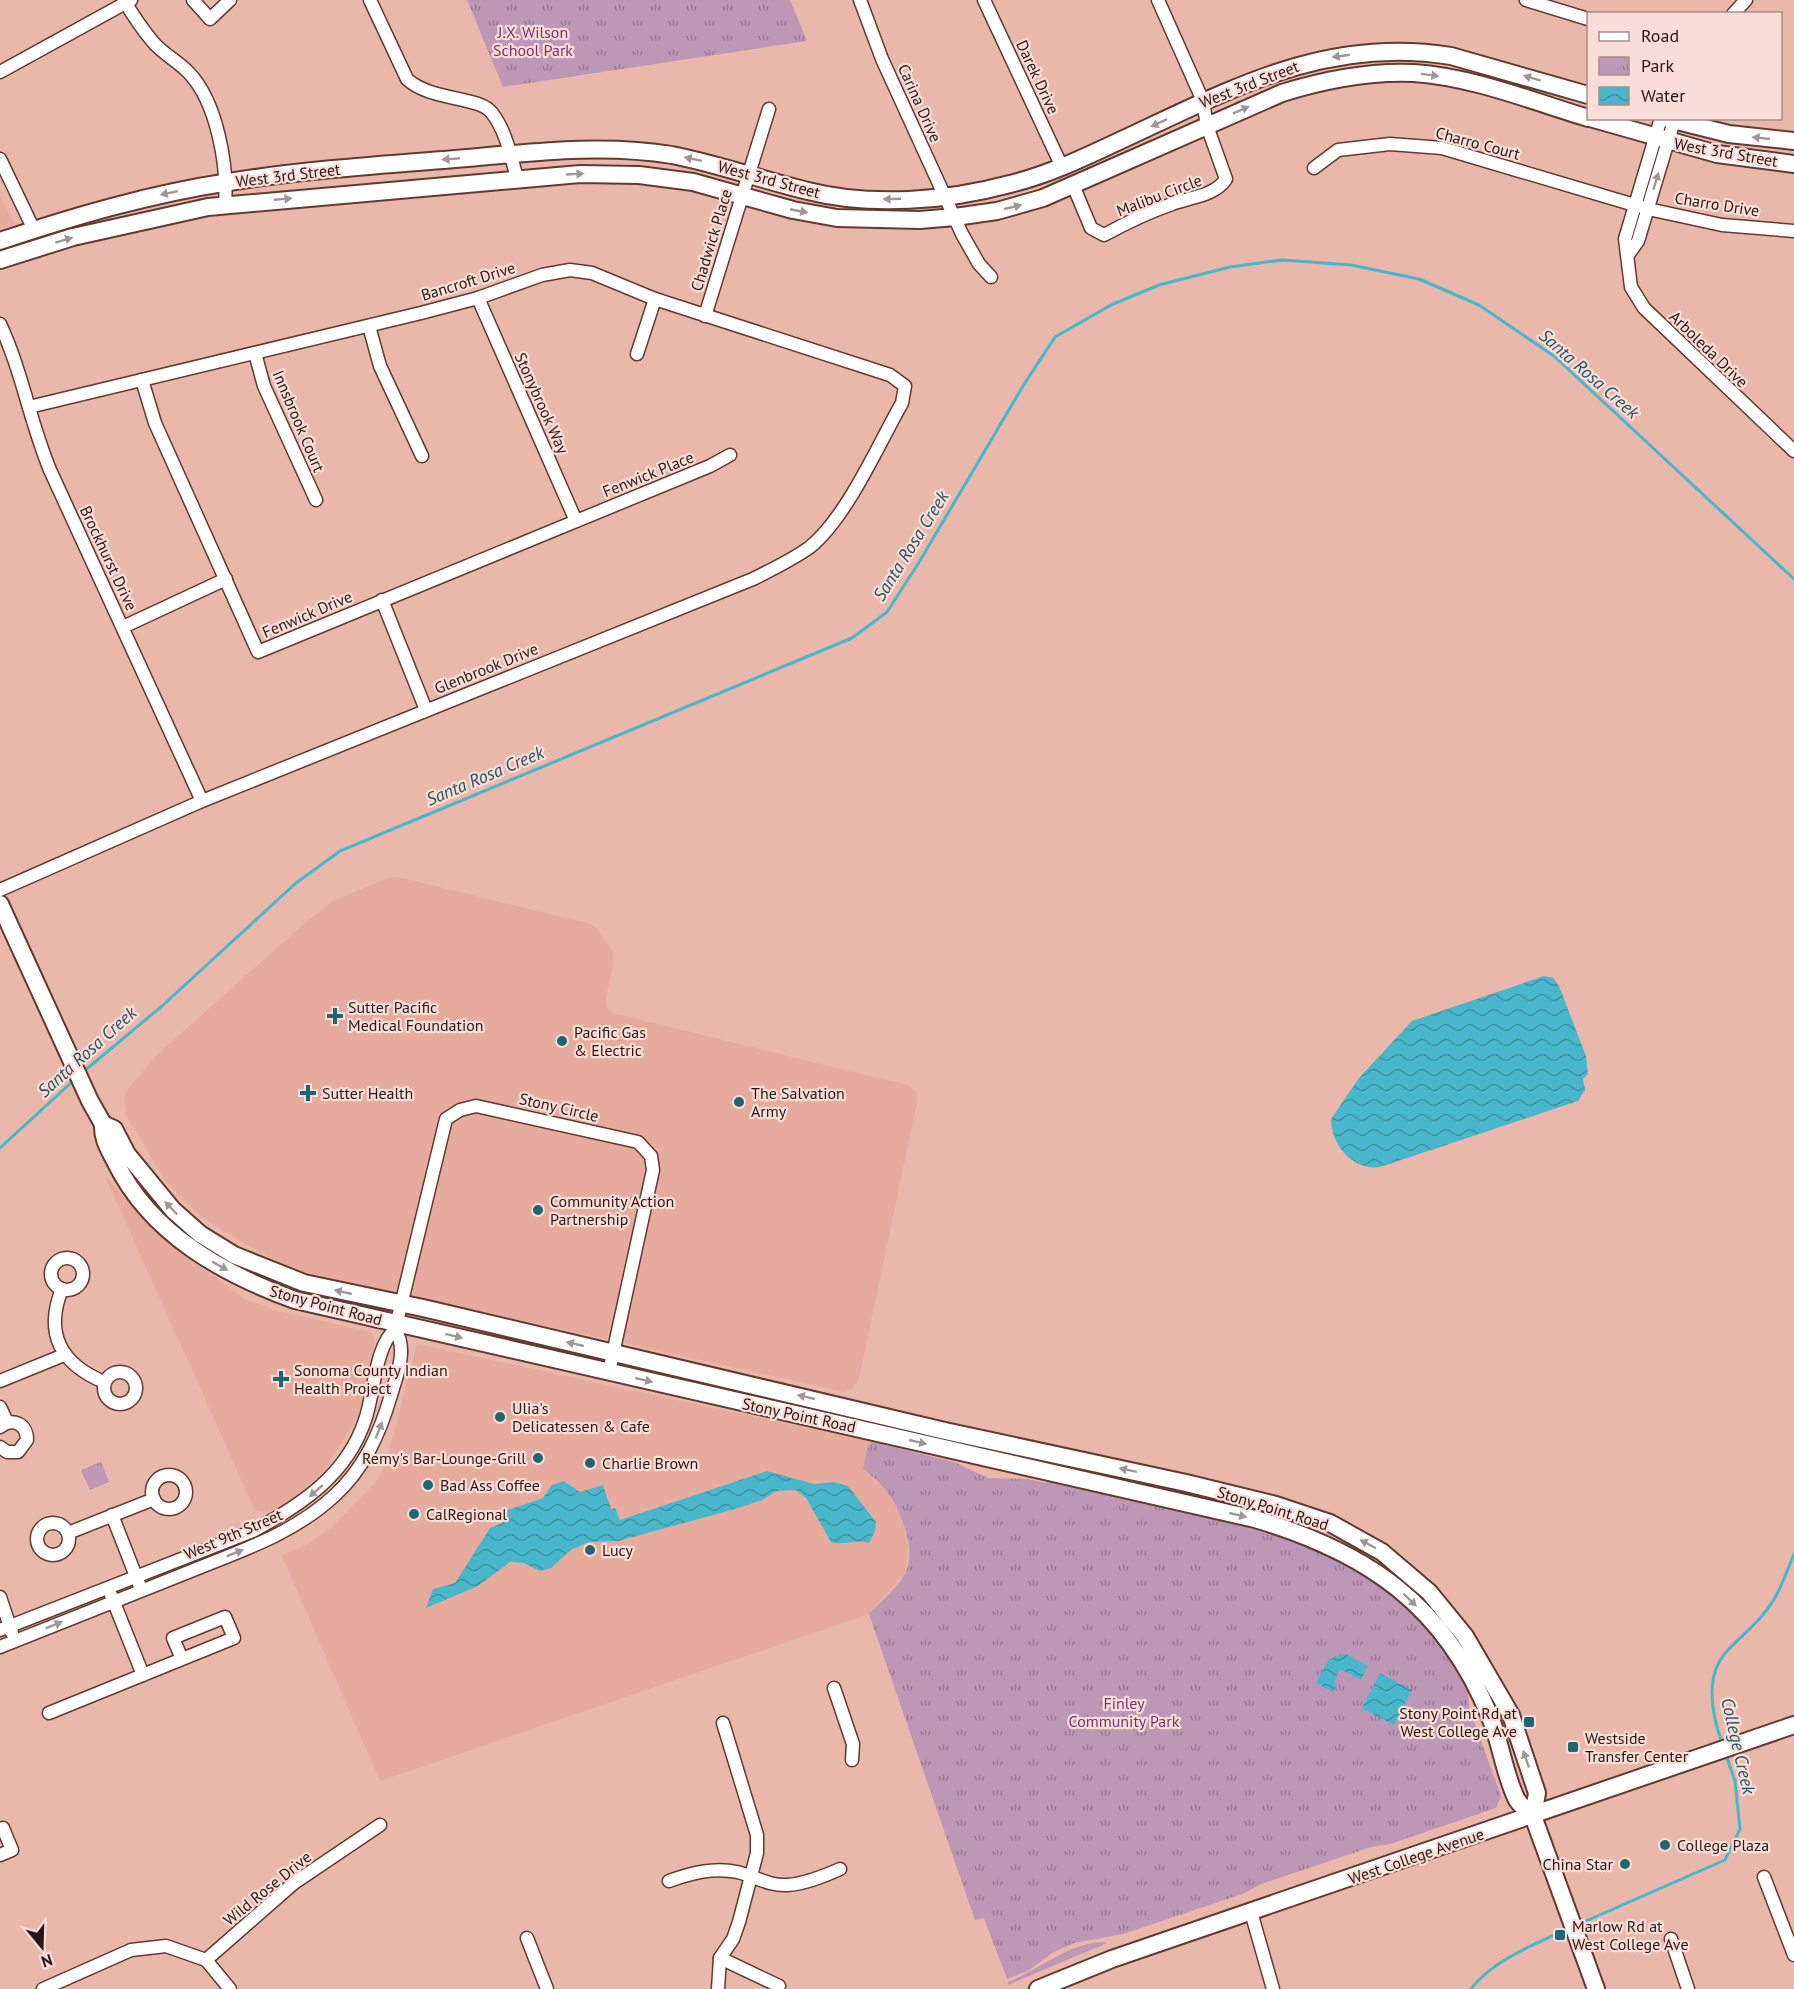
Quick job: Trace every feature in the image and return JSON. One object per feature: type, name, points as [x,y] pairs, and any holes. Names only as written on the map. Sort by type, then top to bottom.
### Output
[{"type":"main road","name":"West 3rd Street","points":[[0,241],[109,207],[227,182],[318,171],[561,151],[652,152],[698,160],[809,192],[832,196],[882,200],[944,196],[1009,185],[1062,167],[1203,101],[1287,67],[1342,56],[1401,51],[1427,52],[1479,62],[1587,95]]},
{"type":"main road","name":"West 3rd Street","points":[[0,260],[83,234],[225,205],[580,174],[639,175],[693,182],[793,210],[837,218],[920,220],[955,217],[1026,204],[1282,93],[1318,81],[1392,74],[1443,77],[1587,117]]},
{"type":"main road","name":"West 3rd Street","points":[[1596,120],[1717,154],[1794,164]]},
{"type":"main road","name":"West 3rd Street","points":[[1671,120],[1729,134],[1794,141]]},
{"type":"main road","name":"Stony Point Road","points":[[0,904],[90,1101],[103,1124],[102,1136],[135,1195],[158,1220],[200,1255],[254,1285],[295,1300],[396,1326],[861,1428],[1255,1519],[1305,1534],[1365,1564],[1399,1589],[1459,1655],[1480,1691],[1518,1801],[1533,1816]]},
{"type":"main road","name":"Stony Point Road","points":[[103,1124],[114,1129],[147,1181],[173,1210],[200,1234],[234,1255],[304,1283],[945,1431],[1186,1483],[1276,1505],[1330,1523],[1382,1552],[1429,1593],[1465,1636],[1492,1679],[1511,1716],[1537,1793],[1533,1816]]},
{"type":"main road","points":[[1433,1624],[1446,1625],[1480,1672],[1492,1679]]},
{"type":"main road","name":"West College Avenue","points":[[1048,1987],[1112,1959],[1794,1725]]},
{"type":"main road","points":[[1533,1816],[1596,1989]]},
{"type":"street","points":[[193,0],[210,19],[230,0]]},
{"type":"street","points":[[370,0],[407,80],[428,94],[483,105],[491,111],[501,129],[517,178]]},
{"type":"street","name":"Carina Drive","points":[[860,0],[882,59],[944,196],[979,264],[991,277]]},
{"type":"street","name":"Darek Drive","points":[[984,0],[1062,167]]},
{"type":"street","points":[[1158,0],[1203,101],[1207,126]]},
{"type":"street","points":[[1526,0],[1587,19]]},
{"type":"street","points":[[1734,12],[1746,0]]},
{"type":"street","points":[[0,72],[127,1],[154,43],[189,73],[198,85],[213,116],[227,182],[225,205]]},
{"type":"street","name":"Chadwick Place","points":[[705,316],[769,110]]},
{"type":"street","name":"Arboleda Drive","points":[[1667,120],[1642,207],[1625,239],[1631,287],[1644,308],[1794,451]]},
{"type":"street","name":"Malibu Circle","points":[[1073,185],[1091,228],[1104,235],[1173,203],[1214,190],[1227,180],[1207,126]]},
{"type":"street","name":"Charro Court","points":[[1314,168],[1338,150],[1390,144],[1442,148],[1642,207]]},
{"type":"street","points":[[0,159],[34,230]]},
{"type":"street","name":"Charro Drive","points":[[1642,207],[1722,225],[1794,231]]},
{"type":"street","name":"Bancroft Drive","points":[[29,407],[369,326],[478,298],[542,274],[570,270],[592,273],[655,299],[890,375],[905,386]]},
{"type":"street","name":"Stonybrook Way","points":[[478,298],[576,521]]},
{"type":"street","points":[[637,354],[655,299]]},
{"type":"street","name":"Brockhurst Drive","points":[[0,324],[18,365],[50,470],[202,801]]},
{"type":"street","points":[[369,326],[380,366],[422,456]]},
{"type":"street","name":"Innsbrook Court","points":[[255,353],[264,386],[316,500]]},
{"type":"street","name":"Fenwick Drive","points":[[142,380],[155,423],[258,652],[576,521]]},
{"type":"street","name":"Glenbrook Drive","points":[[0,890],[202,801],[753,579],[790,560],[819,537],[844,505],[902,403],[905,386]]},
{"type":"street","name":"Fenwick Place","points":[[576,521],[710,466],[730,455]]},
{"type":"street","points":[[123,627],[226,579]]},
{"type":"street","points":[[382,600],[426,710]]},
{"type":"street","name":"Stony Circle","points":[[396,1326],[446,1119],[476,1106],[638,1142],[651,1156],[653,1170],[609,1372]]},
{"type":"street","points":[[62,1288],[55,1306],[55,1329],[64,1355],[74,1367],[104,1382]]},
{"type":"street","name":"West 9th Street","points":[[5,1628],[253,1531],[315,1493],[337,1471],[365,1422],[384,1344],[396,1326]]},
{"type":"street","name":"West 9th Street","points":[[0,1647],[275,1537],[299,1523],[334,1496],[349,1481],[371,1449],[383,1421],[402,1349],[396,1326]]},
{"type":"street","points":[[0,1381],[64,1355]]},
{"type":"street","points":[[0,1407],[3,1425],[22,1425],[27,1440],[18,1452],[7,1452],[0,1447]]},
{"type":"street","points":[[68,1533],[154,1498]]},
{"type":"street","points":[[112,1515],[142,1590]]},
{"type":"street","points":[[108,1589],[143,1675]]},
{"type":"street","points":[[0,1597],[5,1628],[15,1641]]},
{"type":"street","points":[[49,1713],[234,1638],[225,1617],[173,1638],[182,1659]]},
{"type":"street","points":[[834,1688],[853,1744],[852,1760]]},
{"type":"street","points":[[718,1989],[720,1958],[733,1939],[756,1853],[757,1835],[723,1724]]},
{"type":"street","name":"Wild Rose Drive","points":[[206,1960],[294,1883],[380,1825]]},
{"type":"street","points":[[0,1830],[3,1828],[12,1850],[0,1855]]},
{"type":"street","points":[[669,1881],[710,1870],[737,1872],[767,1884],[788,1885],[819,1878],[840,1869]]},
{"type":"street","points":[[1764,1877],[1794,1955]]},
{"type":"street","points":[[1251,1912],[1273,1989]]},
{"type":"street","points":[[527,1938],[547,1989]]},
{"type":"street","points":[[1671,1939],[1688,1989]]},
{"type":"street","points":[[43,1989],[131,1950],[166,1946],[206,1960],[230,1989]]},
{"type":"street","points":[[720,1958],[779,1986]]},
{"type":"shaded area","points":[[0,196],[15,224],[0,230]]},
{"type":"shaded area","points":[[390,877],[398,877],[591,924],[613,952],[613,965],[606,998],[607,1008],[613,1013],[907,1085],[916,1092],[917,1102],[859,1379],[853,1388],[844,1392],[294,1270],[250,1247],[200,1216],[166,1182],[126,1115],[124,1099],[127,1090],[158,1054],[306,922],[332,902]]},
{"type":"shaded area","name":"Sonoma County Indian Health Project","points":[[104,1174],[140,1216],[187,1257],[245,1299],[275,1310],[370,1332],[374,1337],[375,1342],[358,1416],[325,1470],[293,1500],[268,1512],[255,1510]]},
{"type":"shaded area","points":[[417,1344],[872,1442],[868,1446],[863,1469],[885,1488],[901,1517],[908,1546],[906,1572],[869,1614],[380,1781],[282,1556],[309,1543],[332,1527],[376,1482],[385,1466]]},
{"type":"green space","name":"J.X. Wilson School Park","points":[[467,0],[790,0],[807,41],[503,87]]},
{"type":"green space","name":"Finley Community Park","points":[[872,1442],[954,1462],[988,1478],[1027,1479],[1046,1483],[1048,1481],[1281,1535],[1352,1566],[1378,1583],[1421,1621],[1451,1657],[1468,1687],[1469,1708],[1501,1796],[1496,1808],[1261,1884],[1245,1893],[1123,1934],[1074,1943],[1052,1953],[1028,1971],[1007,1979],[984,1918],[975,1920],[869,1614],[903,1577],[909,1562],[908,1540],[895,1505],[882,1485],[863,1469],[868,1446]]},
{"type":"green space","points":[[101,1462],[109,1482],[90,1490],[81,1470]]},
{"type":"green space","points":[[1103,1942],[1107,1943],[1008,1985],[1008,1982],[1065,1952]]},
{"type":"water","points":[[1544,976],[1553,978],[1559,986],[1586,1056],[1588,1074],[1583,1079],[1585,1090],[1578,1101],[1380,1167],[1361,1165],[1345,1154],[1335,1138],[1331,1119],[1359,1078],[1412,1021]]},
{"type":"water","points":[[767,1471],[814,1484],[834,1482],[848,1486],[876,1522],[875,1531],[869,1543],[831,1542],[806,1498],[796,1490],[777,1491],[762,1500],[735,1509],[618,1541],[589,1542],[571,1550],[551,1568],[540,1571],[523,1563],[510,1562],[478,1586],[426,1608],[433,1589],[455,1583],[490,1528],[502,1523],[499,1513],[543,1498],[552,1485],[564,1481],[580,1492],[603,1485],[611,1509],[615,1508],[620,1520]]},
{"type":"water","points":[[1345,1654],[1368,1666],[1361,1680],[1340,1669],[1334,1682],[1337,1684],[1333,1692],[1316,1683],[1329,1659]]},
{"type":"water","points":[[1380,1673],[1412,1690],[1394,1725],[1362,1708]]},
{"type":"waterway","name":"Santa Rosa Creek","points":[[83,1072],[162,1006],[296,883],[340,851],[852,638],[887,612],[1055,337],[1111,305],[1159,285],[1230,267],[1282,260],[1351,265],[1419,279],[1479,305],[1554,356],[1794,579]]},
{"type":"waterway","name":"Santa Rosa Creek","points":[[0,1148],[74,1080]]},
{"type":"waterway","name":"College Creek","points":[[1722,1743],[1713,1708],[1715,1672],[1727,1651],[1771,1604],[1794,1554]]},
{"type":"waterway","name":"College Creek","points":[[1579,1924],[1725,1860],[1740,1829],[1735,1781],[1726,1755]]},
{"type":"waterway","name":"College Creek","points":[[1471,1989],[1503,1961],[1568,1929]]},
{"type":"place","name":"Sutter Pacific Medical Foundation","points":[[335,1016]]},
{"type":"place","name":"Pacific Gas & Electric","points":[[562,1041]]},
{"type":"place","name":"Sutter Health","points":[[308,1093]]},
{"type":"place","name":"The Salvation Army","points":[[739,1102]]},
{"type":"place","name":"Community Action Partnership","points":[[538,1210]]},
{"type":"place","name":"Sonoma County Indian Health Project","points":[[281,1379]]},
{"type":"place","name":"Ulia's Delicatessen & Cafe","points":[[500,1417]]},
{"type":"place","name":"Remy's Bar-Lounge-Grill","points":[[538,1458]]},
{"type":"place","name":"Charlie Brown","points":[[590,1463]]},
{"type":"place","name":"Bad Ass Coffee","points":[[428,1485]]},
{"type":"place","name":"CalRegional","points":[[414,1514]]},
{"type":"place","name":"Lucy","points":[[590,1550]]},
{"type":"place","name":"Stony Point Rd at West College Ave","points":[[1529,1722]]},
{"type":"place","name":"Westside Transfer Center","points":[[1573,1747]]},
{"type":"place","name":"College Plaza","points":[[1665,1845]]},
{"type":"place","name":"China Star","points":[[1625,1864]]},
{"type":"place","name":"Marlow Rd at West College Ave","points":[[1560,1935]]}]
